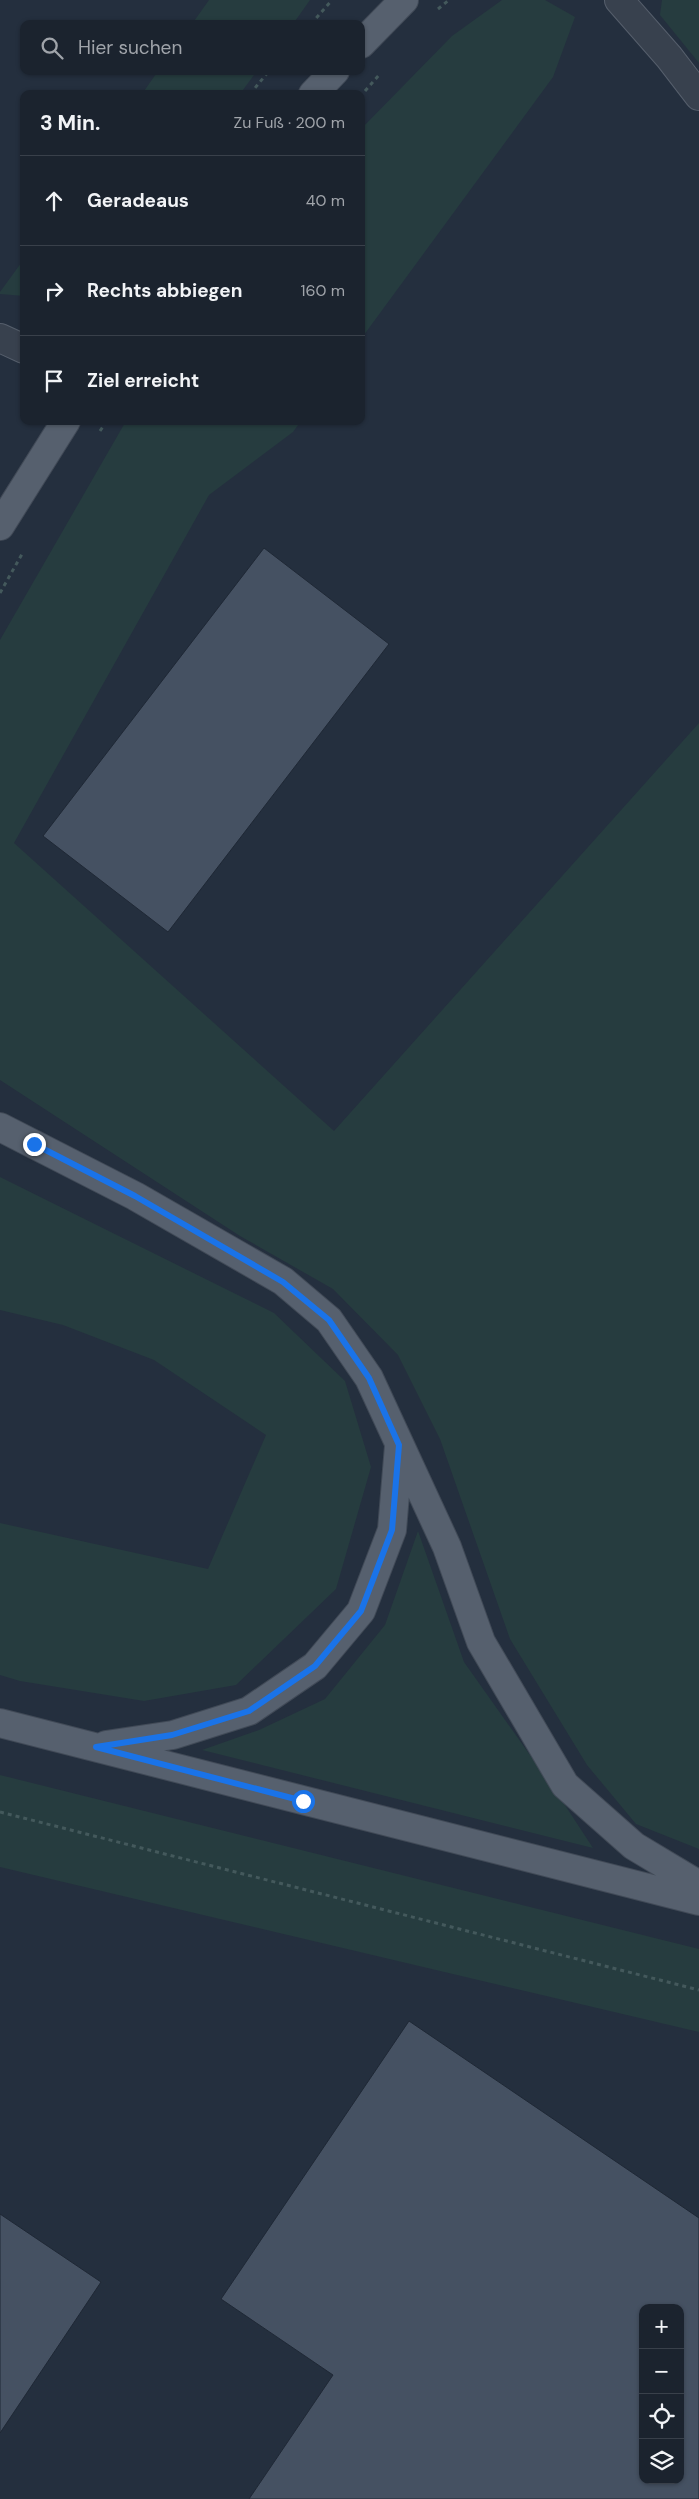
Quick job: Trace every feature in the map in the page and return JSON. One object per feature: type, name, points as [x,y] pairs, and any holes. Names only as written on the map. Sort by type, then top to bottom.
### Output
[{"type":"main road","points":[[365,40],[404,0]]},
{"type":"main road","points":[[317,90],[331,75]]},
{"type":"main road","points":[[0,526],[63,425]]},
{"type":"main road","points":[[0,1127],[135,1196],[283,1282],[329,1320],[369,1378],[447,1547],[481,1642],[565,1785],[634,1846],[699,1885]]},
{"type":"main road","points":[[96,1747],[172,1735],[249,1711],[315,1666],[361,1611],[392,1530],[399,1445]]},
{"type":"main road","points":[[0,1723],[699,1901]]},
{"type":"street","points":[[619,0],[670,57],[699,96]]},
{"type":"street","points":[[0,338],[20,347]]},
{"type":"path","points":[[314,20],[332,0]]},
{"type":"path","points":[[253,90],[266,75]]},
{"type":"path","points":[[0,1812],[699,1990]]},
{"type":"green space","points":[[209,0],[310,0],[296,20],[195,20]]},
{"type":"green space","points":[[502,0],[545,0],[575,17],[553,77],[365,334],[365,125],[452,36]]},
{"type":"green space","points":[[662,0],[699,0],[699,63],[660,15]]},
{"type":"green space","points":[[155,75],[254,75],[243,90],[145,90]]},
{"type":"green space","points":[[20,264],[20,296],[0,294]]},
{"type":"green space","points":[[124,425],[298,425],[293,432],[209,495],[14,843],[334,1131],[699,723],[699,1849],[636,1824],[587,1765],[510,1639],[440,1439],[398,1355],[333,1289],[240,1236],[0,1080],[0,640]]},
{"type":"green space","points":[[0,1177],[274,1313],[345,1381],[371,1467],[336,1589],[236,1685],[144,1701],[20,1681],[0,1675],[0,1523],[208,1569],[266,1435],[154,1360],[63,1325],[0,1310]]},
{"type":"green space","points":[[418,1531],[464,1662],[559,1796],[593,1848],[202,1750],[259,1730],[325,1699],[385,1625]]},
{"type":"green space","points":[[0,1775],[699,1949],[699,2032],[0,1867]]},
{"type":"building","points":[[264,548],[389,644],[168,932],[43,836]]},
{"type":"building","points":[[409,2021],[699,2218],[699,2499],[249,2499],[333,2375],[221,2299]]},
{"type":"building","points":[[0,2214],[101,2282],[0,2433]]},
{"type":"route","points":[[34,1144],[135,1196],[283,1282],[329,1320],[369,1378],[399,1445],[392,1530],[361,1611],[315,1666],[249,1711],[172,1735],[96,1747],[303,1801]]}]
